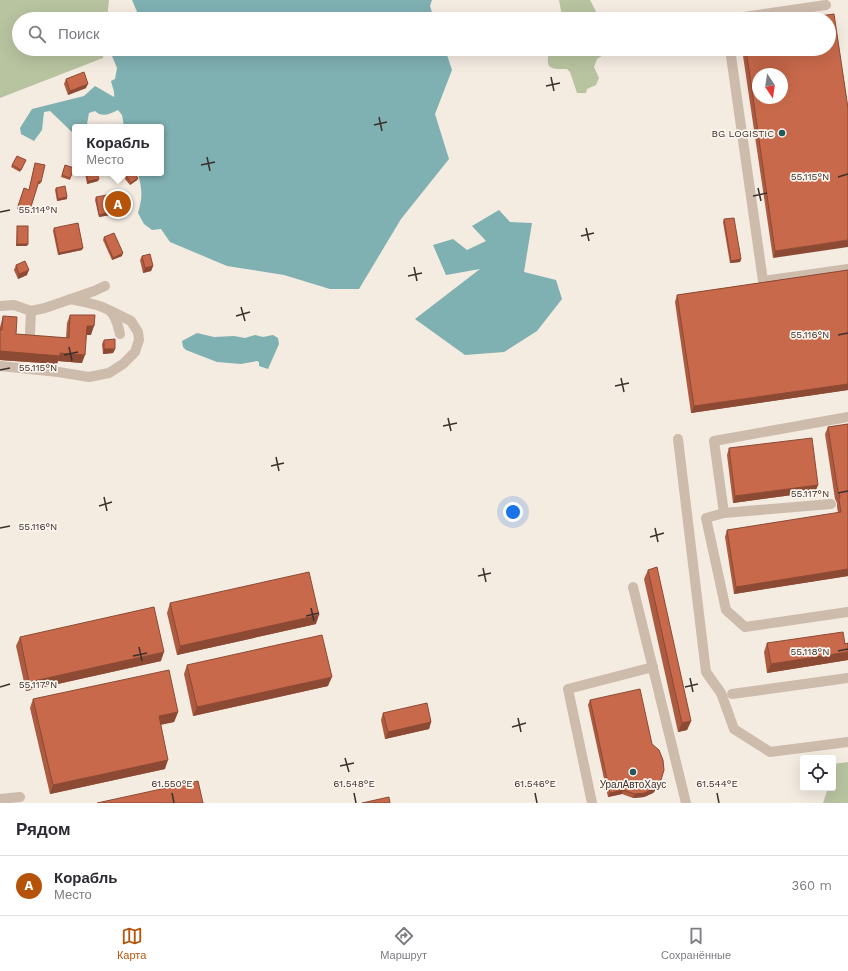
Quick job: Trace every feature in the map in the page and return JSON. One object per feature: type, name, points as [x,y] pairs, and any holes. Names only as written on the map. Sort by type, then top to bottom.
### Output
[{"type":"lane","points":[[778,12],[826,5]]},
{"type":"lane","points":[[731,56],[763,281],[848,269]]},
{"type":"lane","points":[[0,306],[14,305],[31,310],[45,308],[104,286]]},
{"type":"lane","points":[[0,366],[89,377],[109,373],[135,352],[139,340],[138,332],[132,321],[103,307],[70,299]]},
{"type":"lane","points":[[30,334],[31,310]]},
{"type":"lane","points":[[111,311],[116,320],[120,334]]},
{"type":"lane","points":[[724,513],[714,441],[848,417]]},
{"type":"lane","points":[[678,439],[706,672],[721,692],[734,729],[770,752],[848,742]]},
{"type":"lane","points":[[831,504],[724,513],[706,518],[726,610],[746,627],[848,612]]},
{"type":"lane","points":[[633,587],[686,803]]},
{"type":"lane","points":[[592,803],[568,688],[653,667]]},
{"type":"lane","points":[[732,694],[848,678]]},
{"type":"lane","points":[[0,799],[20,797]]},
{"type":"green space","points":[[0,0],[109,0],[108,12],[12,12],[12,56],[103,56],[103,58],[0,98]]},
{"type":"green space","points":[[559,0],[590,0],[596,12],[561,12]]},
{"type":"green space","points":[[602,56],[597,59],[594,67],[599,78],[596,85],[587,89],[586,93],[577,93],[570,72],[567,69],[550,67],[548,57]]},
{"type":"green space","points":[[848,762],[848,803],[823,803],[827,791],[836,791],[836,764]]},
{"type":"water","points":[[132,0],[432,0],[430,6],[432,12],[137,12]]},
{"type":"water","points":[[112,56],[447,56],[452,70],[435,114],[449,159],[401,219],[359,289],[330,289],[284,275],[227,266],[170,242],[161,229],[152,230],[144,224],[138,213],[141,202],[139,176],[164,176],[164,124],[124,124],[122,115],[118,110],[103,115],[95,111],[89,113],[87,124],[72,124],[72,132],[50,111],[44,112],[42,130],[34,141],[21,134],[20,128],[32,109],[84,96],[95,86],[114,97],[114,90],[111,81],[115,79],[117,68]]},
{"type":"water","points":[[499,210],[510,222],[532,223],[524,272],[556,280],[562,299],[537,331],[504,352],[465,355],[415,319],[480,269],[446,275],[433,245],[453,239],[467,250],[486,241],[472,226]]},
{"type":"water","points":[[197,333],[214,337],[234,336],[245,338],[255,335],[263,337],[273,335],[278,338],[279,344],[268,369],[259,366],[259,362],[257,361],[241,364],[217,362],[186,350],[183,347],[182,341]]},
{"type":"building","points":[[836,27],[848,108],[848,240],[775,251],[754,104],[788,104],[788,68],[752,68],[752,91],[747,56],[836,56]]},
{"type":"building","points":[[84,72],[88,84],[70,91],[66,79]]},
{"type":"building","points":[[17,156],[26,160],[21,170],[12,165]]},
{"type":"building","points":[[35,163],[45,165],[41,182],[39,181],[30,210],[18,206],[24,188],[29,190]]},
{"type":"building","points":[[65,165],[72,167],[70,178],[62,175]]},
{"type":"building","points":[[87,176],[98,176],[99,179],[88,181]]},
{"type":"building","points":[[126,176],[136,176],[138,178],[131,183]]},
{"type":"building","points":[[65,186],[67,197],[58,199],[56,188]]},
{"type":"building","points":[[118,193],[121,197],[123,205],[110,208],[110,212],[99,215],[96,197]]},
{"type":"building","points":[[734,218],[741,259],[731,261],[724,219]]},
{"type":"building","points":[[78,223],[83,248],[59,253],[54,228]]},
{"type":"building","points":[[17,226],[28,226],[28,244],[17,244]]},
{"type":"building","points":[[114,233],[123,253],[113,258],[104,237]]},
{"type":"building","points":[[150,254],[153,266],[145,268],[142,256]]},
{"type":"building","points":[[25,261],[29,270],[19,274],[16,265]]},
{"type":"building","points":[[848,270],[848,384],[694,406],[677,295]]},
{"type":"building","points":[[70,315],[95,315],[94,326],[87,326],[85,355],[60,353],[60,356],[0,351],[0,330],[2,330],[3,316],[17,317],[16,334],[69,338]]},
{"type":"building","points":[[115,339],[115,349],[104,349],[104,340]]},
{"type":"building","points":[[848,424],[848,569],[736,587],[727,530],[841,512],[839,500],[840,496],[838,492],[828,427]]},
{"type":"building","points":[[812,438],[818,485],[735,496],[729,448]]},
{"type":"building","points":[[657,567],[691,721],[682,723],[648,570]]},
{"type":"building","points":[[309,572],[319,615],[180,646],[170,603]]},
{"type":"building","points":[[154,607],[164,652],[29,682],[20,637]]},
{"type":"building","points":[[843,632],[845,644],[848,643],[848,652],[771,664],[767,643]]},
{"type":"building","points":[[322,635],[332,677],[197,707],[187,665]]},
{"type":"building","points":[[169,670],[178,712],[159,716],[168,760],[53,785],[33,699]]},
{"type":"building","points":[[640,689],[652,744],[659,750],[663,760],[664,770],[661,780],[654,788],[645,793],[635,794],[623,790],[610,793],[590,700]]},
{"type":"building","points":[[427,703],[431,722],[388,732],[383,713]]},
{"type":"building","points":[[198,781],[203,803],[97,803]]},
{"type":"building","points":[[389,797],[390,803],[362,803]]},
{"type":"place","name":"BG LOGISTIC","points":[[782,133]]},
{"type":"place","name":"Корабль","points":[[118,204]]},
{"type":"place","name":"УралАвтоХаус","points":[[633,772]]}]
